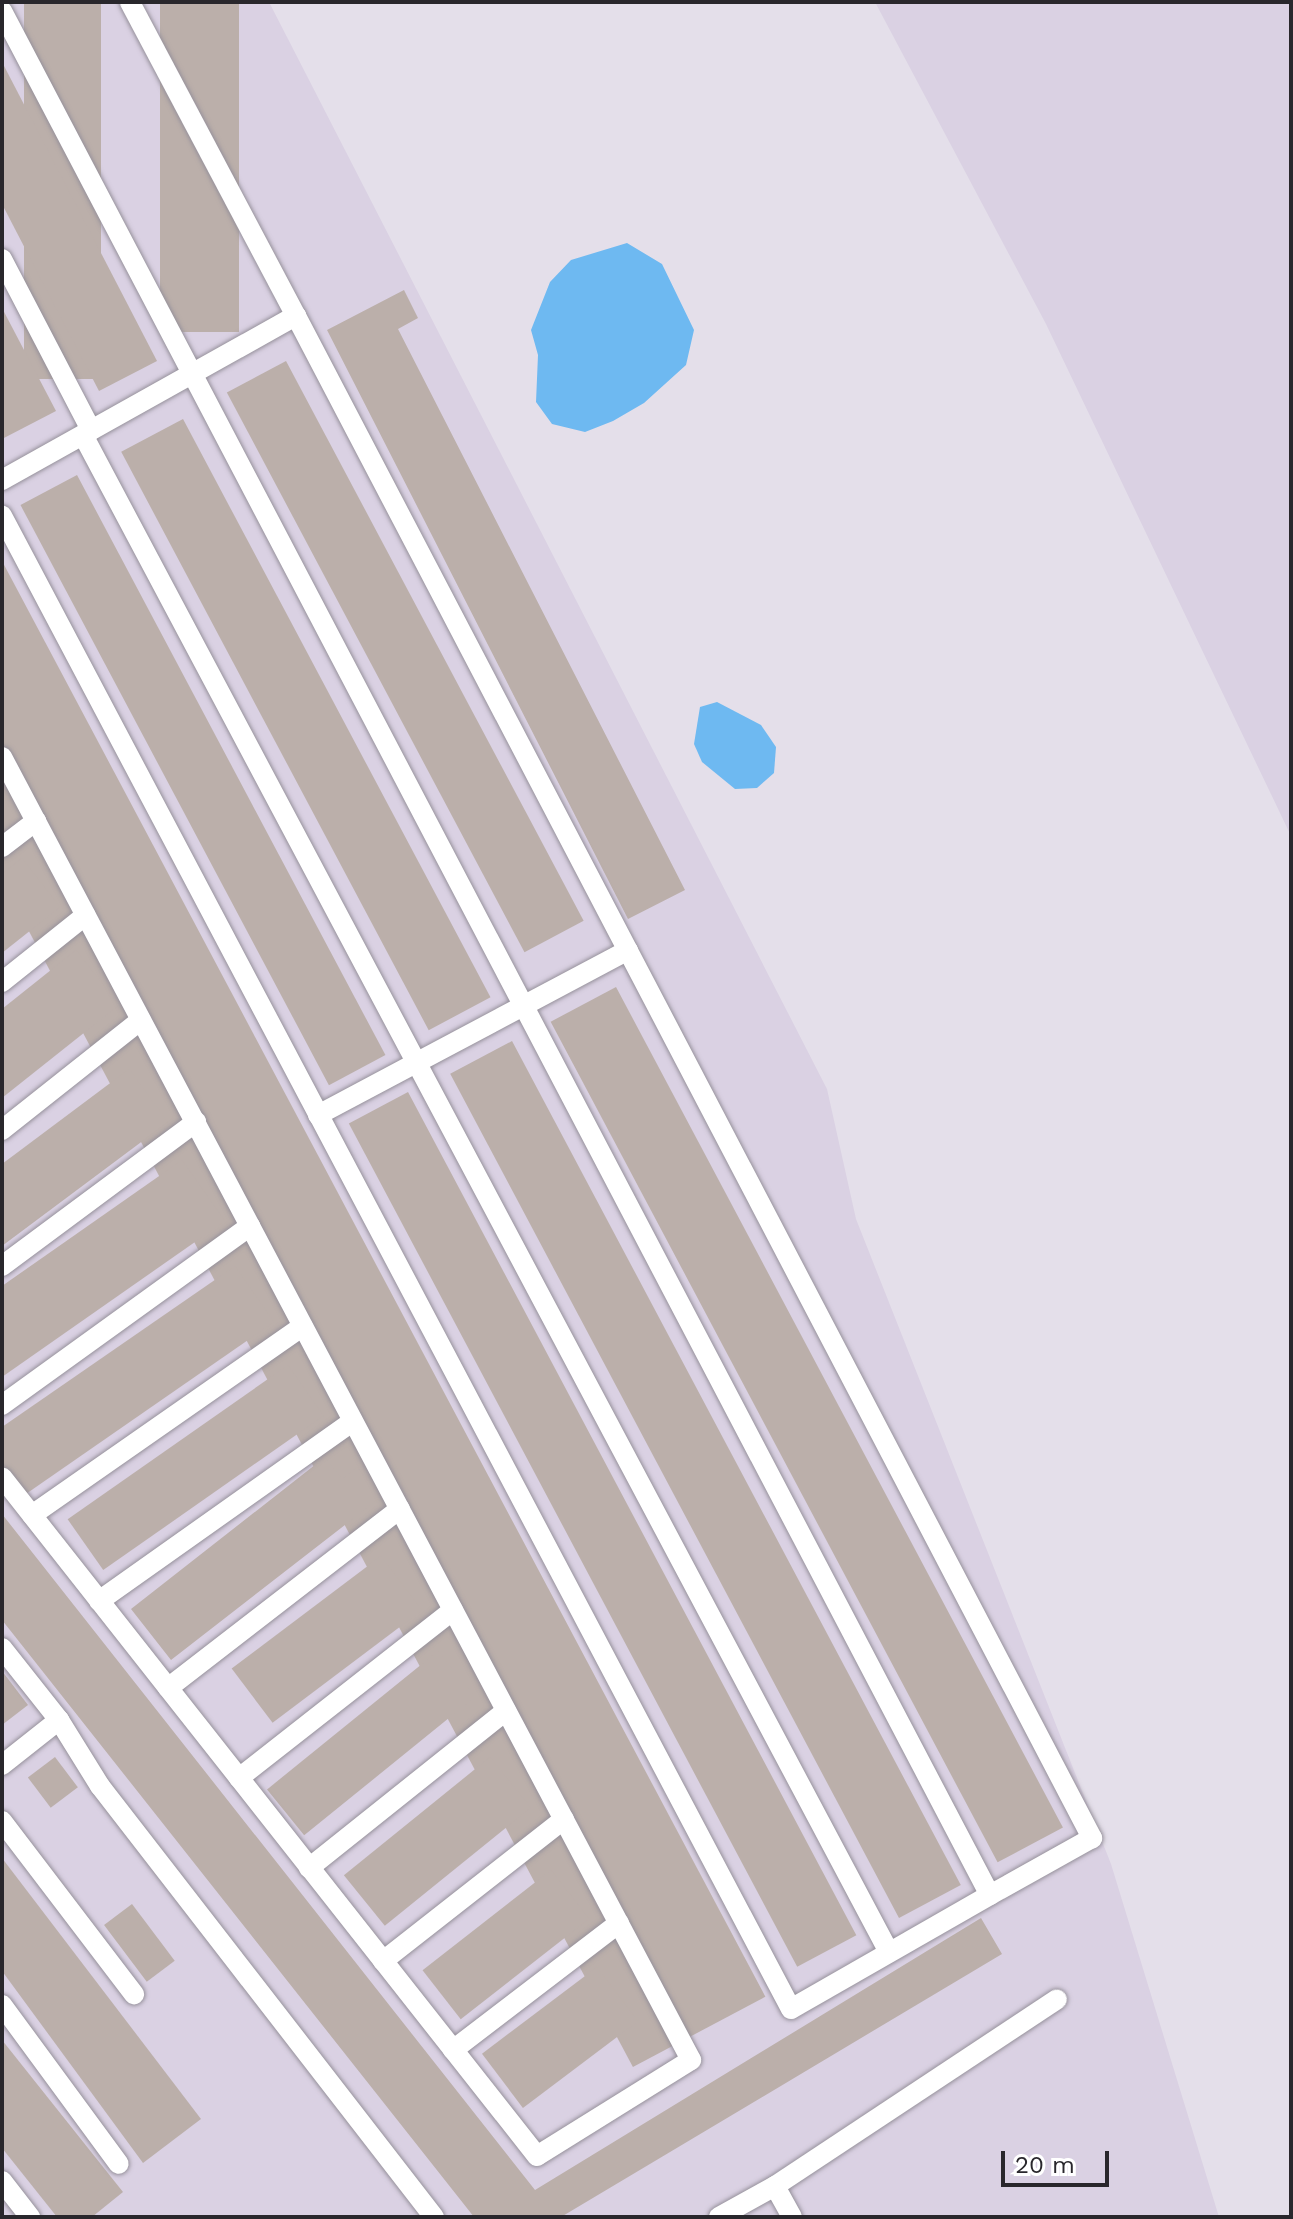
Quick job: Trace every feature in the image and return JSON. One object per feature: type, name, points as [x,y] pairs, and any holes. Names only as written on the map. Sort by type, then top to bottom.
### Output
[{"type":"lane","points":[[2,516],[791,2009],[1092,1838],[130,2]]},
{"type":"lane","points":[[2,11],[189,376],[990,1895]]},
{"type":"lane","points":[[2,259],[87,432],[416,1062],[889,1952]]},
{"type":"lane","points":[[2,480],[296,316]]},
{"type":"lane","points":[[2,757],[691,2060],[537,2156],[2,1477]]},
{"type":"lane","points":[[2,847],[36,821]]},
{"type":"lane","points":[[2,982],[86,915]]},
{"type":"lane","points":[[318,1115],[628,950]]},
{"type":"lane","points":[[2,1130],[141,1020]]},
{"type":"lane","points":[[2,1266],[196,1122]]},
{"type":"lane","points":[[2,1405],[250,1226]]},
{"type":"lane","points":[[32,1515],[303,1326]]},
{"type":"lane","points":[[99,1601],[353,1421]]},
{"type":"lane","points":[[168,1688],[400,1509]]},
{"type":"lane","points":[[239,1778],[453,1610]]},
{"type":"lane","points":[[2,1648],[59,1720],[100,1786],[434,2217]]},
{"type":"lane","points":[[309,1868],[506,1711]]},
{"type":"lane","points":[[2,1765],[59,1720]]},
{"type":"lane","points":[[383,1961],[564,1819]]},
{"type":"lane","points":[[2,1821],[134,1994]]},
{"type":"lane","points":[[453,2050],[619,1923]]},
{"type":"lane","points":[[719,2217],[775,2186],[1057,1999]]},
{"type":"lane","points":[[2,2005],[119,2164]]},
{"type":"lane","points":[[2,2181],[30,2217]]},
{"type":"lane","points":[[775,2186],[792,2217]]},
{"type":"shaded area","points":[[2,2],[269,2],[827,1089],[856,1219],[1111,1864],[1219,2217],[2,2217]]},
{"type":"shaded area","points":[[875,2],[1291,2],[1291,836],[1046,324]]},
{"type":"water","points":[[627,243],[662,264],[694,330],[686,365],[644,403],[613,421],[585,432],[552,424],[536,402],[538,355],[531,330],[550,282],[571,260]]},
{"type":"water","points":[[717,702],[761,725],[776,747],[774,773],[757,788],[735,789],[702,762],[694,744],[700,707]]},
{"type":"building","points":[[24,2],[101,2],[101,379],[24,379]]},
{"type":"building","points":[[160,2],[239,2],[239,332],[160,332]]},
{"type":"building","points":[[2,62],[157,361],[99,391],[2,204]]},
{"type":"building","points":[[404,290],[418,318],[398,329],[685,890],[628,919],[327,330]]},
{"type":"building","points":[[2,308],[56,411],[2,439]]},
{"type":"building","points":[[286,361],[584,921],[524,952],[227,392]]},
{"type":"building","points":[[183,419],[491,997],[429,1030],[121,452]]},
{"type":"building","points":[[77,475],[385,1055],[329,1085],[20,505]]},
{"type":"building","points":[[2,561],[765,1997],[633,2067],[2,881]]},
{"type":"building","points":[[22,858],[60,907],[2,953],[2,874]]},
{"type":"building","points":[[76,950],[119,1005],[2,1098],[2,1009]]},
{"type":"building","points":[[616,987],[1063,1828],[998,1862],[551,1022]]},
{"type":"building","points":[[512,1041],[961,1885],[899,1918],[450,1074]]},
{"type":"building","points":[[129,1069],[168,1122],[2,1246],[2,1164]]},
{"type":"building","points":[[408,1092],[856,1935],[797,1967],[349,1123]]},
{"type":"building","points":[[182,1160],[225,1221],[2,1377],[2,1286]]},
{"type":"building","points":[[235,1266],[274,1322],[23,1496],[2,1465],[2,1427]]},
{"type":"building","points":[[288,1365],[324,1416],[103,1570],[68,1519]]},
{"type":"building","points":[[325,1457],[342,1479],[357,1467],[381,1497],[171,1660],[131,1609]]},
{"type":"building","points":[[2,1514],[535,2190],[981,1918],[1002,1954],[561,2217],[474,2217],[2,1620]]},
{"type":"building","points":[[381,1556],[422,1610],[273,1723],[232,1669]]},
{"type":"building","points":[[438,1651],[475,1697],[304,1835],[267,1789]]},
{"type":"building","points":[[2,1671],[28,1705],[2,1725]]},
{"type":"building","points":[[55,1757],[78,1787],[51,1808],[28,1777]]},
{"type":"building","points":[[490,1757],[531,1808],[385,1926],[344,1875]]},
{"type":"building","points":[[2,1858],[201,2119],[143,2163],[2,1971]]},
{"type":"building","points":[[551,1870],[589,1919],[461,2019],[423,1970]]},
{"type":"building","points":[[132,1904],[175,1961],[147,1982],[104,1925]]},
{"type":"building","points":[[597,1967],[638,2021],[523,2108],[482,2054]]},
{"type":"building","points":[[2,2040],[123,2192],[92,2217],[57,2217],[2,2148]]}]
